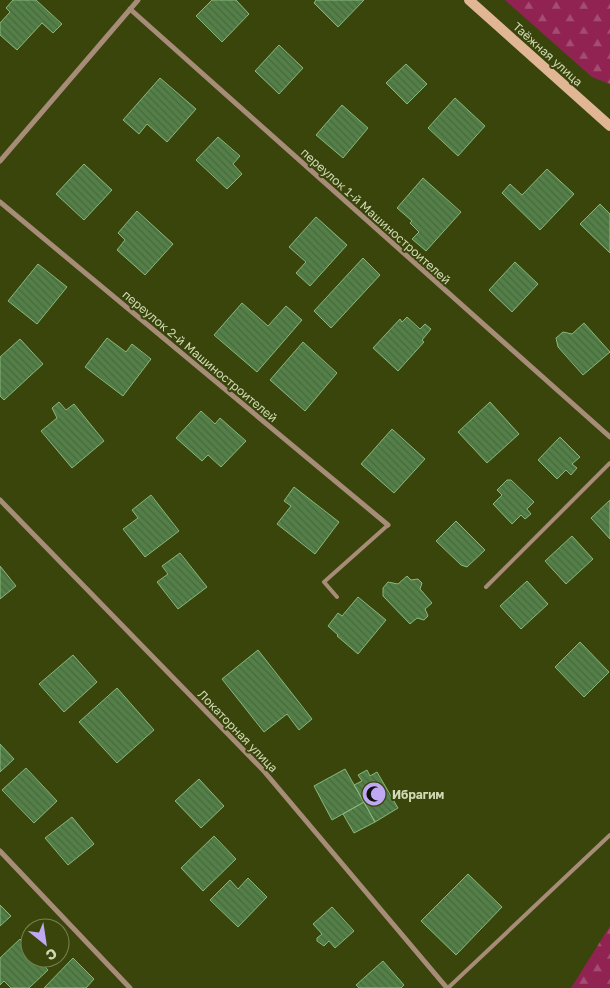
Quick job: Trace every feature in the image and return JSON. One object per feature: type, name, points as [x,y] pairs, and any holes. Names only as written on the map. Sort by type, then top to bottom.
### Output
[{"type":"street","points":[[0,161],[138,0]]},
{"type":"street","name":"Таёжная улица","points":[[469,0],[610,126]]},
{"type":"street","name":"переулок 1-й Машиностроителей","points":[[130,9],[610,437]]},
{"type":"street","name":"переулок 2-й Машиностроителей","points":[[0,202],[388,525]]},
{"type":"street","name":"Локаторная улица","points":[[0,500],[263,770],[447,988]]},
{"type":"street","points":[[0,851],[130,988]]},
{"type":"lane","points":[[486,587],[610,464]]},
{"type":"lane","points":[[338,597],[324,582],[388,525]]},
{"type":"lane","points":[[447,988],[610,834]]},
{"type":"green space","points":[[505,0],[610,0],[610,84],[592,77]]},
{"type":"green space","points":[[610,926],[610,988],[571,988]]},
{"type":"building","points":[[13,0],[36,0],[62,24],[53,33],[42,23],[17,50],[0,35],[0,23],[10,12],[6,8]]},
{"type":"building","points":[[212,0],[236,0],[249,14],[222,42],[196,16]]},
{"type":"building","points":[[316,0],[364,0],[338,27],[314,3]]},
{"type":"building","points":[[279,45],[303,68],[279,94],[255,71]]},
{"type":"building","points":[[406,64],[427,84],[407,104],[386,83]]},
{"type":"building","points":[[160,78],[196,109],[167,142],[147,124],[139,134],[123,120]]},
{"type":"building","points":[[455,98],[485,126],[458,156],[428,128]]},
{"type":"building","points":[[342,105],[368,128],[343,158],[316,135]]},
{"type":"building","points":[[218,137],[240,156],[233,164],[242,174],[227,189],[196,160]]},
{"type":"building","points":[[84,164],[112,190],[84,220],[56,194]]},
{"type":"building","points":[[547,169],[574,194],[540,230],[502,193],[510,184],[522,195]]},
{"type":"building","points":[[423,178],[461,212],[426,251],[412,239],[419,232],[410,223],[412,221],[397,208]]},
{"type":"building","points":[[600,204],[610,214],[610,253],[580,224]]},
{"type":"building","points":[[137,211],[173,244],[145,275],[117,250],[125,240],[118,233]]},
{"type":"building","points":[[316,217],[347,245],[310,286],[296,273],[306,262],[289,247]]},
{"type":"building","points":[[363,258],[380,275],[331,328],[314,311]]},
{"type":"building","points":[[515,262],[538,284],[512,312],[489,290]]},
{"type":"building","points":[[38,264],[67,287],[37,324],[8,301]]},
{"type":"building","points":[[242,303],[268,326],[286,306],[302,320],[257,372],[214,335]]},
{"type":"building","points":[[407,317],[420,329],[425,324],[431,329],[422,340],[424,342],[398,371],[373,348],[400,319],[402,322]]},
{"type":"building","points":[[584,323],[610,352],[583,375],[558,347],[556,338],[563,332],[572,334]]},
{"type":"building","points":[[107,338],[126,352],[132,344],[151,359],[123,396],[85,367]]},
{"type":"building","points":[[20,339],[43,364],[4,400],[0,396],[0,357]]},
{"type":"building","points":[[303,342],[337,373],[305,411],[270,380]]},
{"type":"building","points":[[59,402],[66,410],[74,404],[104,441],[72,468],[41,431],[57,418],[52,408]]},
{"type":"building","points":[[490,402],[519,434],[487,463],[458,432]]},
{"type":"building","points":[[201,411],[215,424],[220,418],[246,441],[221,467],[208,455],[202,461],[176,438]]},
{"type":"building","points":[[392,429],[425,459],[394,493],[361,464]]},
{"type":"building","points":[[560,437],[580,457],[572,464],[577,468],[571,475],[566,470],[557,479],[538,460]]},
{"type":"building","points":[[507,480],[511,480],[534,502],[527,509],[531,514],[525,519],[521,515],[512,524],[493,504],[502,495],[497,490]]},
{"type":"building","points":[[294,487],[339,522],[315,554],[277,524],[291,506],[284,501]]},
{"type":"building","points":[[151,495],[179,531],[145,557],[123,529],[138,518],[132,510]]},
{"type":"building","points":[[610,500],[610,539],[591,518]]},
{"type":"building","points":[[456,521],[485,550],[467,567],[461,565],[436,541]]},
{"type":"building","points":[[572,536],[593,559],[566,584],[545,561]]},
{"type":"building","points":[[180,553],[207,587],[178,609],[157,582],[168,574],[162,566]]},
{"type":"building","points":[[0,566],[16,586],[0,599]]},
{"type":"building","points":[[407,576],[411,580],[418,579],[422,583],[420,589],[432,603],[425,609],[428,616],[424,620],[417,618],[410,624],[383,596],[383,588],[388,582],[398,584]]},
{"type":"building","points":[[527,581],[548,604],[521,629],[500,606]]},
{"type":"building","points":[[358,597],[386,620],[358,654],[328,626],[338,613],[342,616]]},
{"type":"building","points":[[580,642],[609,672],[584,697],[555,667]]},
{"type":"building","points":[[258,650],[312,719],[299,730],[287,714],[264,732],[222,679]]},
{"type":"building","points":[[73,655],[97,682],[64,712],[39,684]]},
{"type":"building","points":[[117,688],[154,730],[117,763],[79,722]]},
{"type":"building","points":[[0,744],[14,759],[0,772]]},
{"type":"building","points":[[26,768],[57,801],[34,823],[2,790]]},
{"type":"building","points":[[345,769],[364,802],[332,820],[314,786]]},
{"type":"building","name":"Ибрагим","points":[[367,770],[370,776],[377,772],[398,808],[375,822],[354,785],[362,781],[358,775]]},
{"type":"building","points":[[199,779],[224,806],[201,828],[175,801]]},
{"type":"building","points":[[364,802],[375,822],[354,833],[343,814]]},
{"type":"building","points":[[72,817],[94,844],[68,865],[45,838]]},
{"type":"building","points":[[214,836],[236,859],[203,891],[181,868]]},
{"type":"building","points":[[468,874],[502,907],[456,955],[421,921]]},
{"type":"building","points":[[248,878],[267,897],[238,927],[210,900],[230,880],[238,889]]},
{"type":"building","points":[[0,905],[11,916],[0,926]]},
{"type":"building","points":[[332,907],[354,931],[335,948],[329,941],[324,946],[317,941],[317,938],[322,934],[313,924]]},
{"type":"building","points":[[20,939],[20,968],[46,968],[48,970],[29,988],[11,988],[4,981],[0,985],[0,958]]},
{"type":"building","points":[[73,958],[94,979],[86,988],[44,988],[63,968],[70,968],[70,961]]},
{"type":"building","points":[[383,961],[404,985],[401,988],[359,988],[356,985]]},
{"type":"place","name":"Ибрагим","points":[[374,794]]}]
